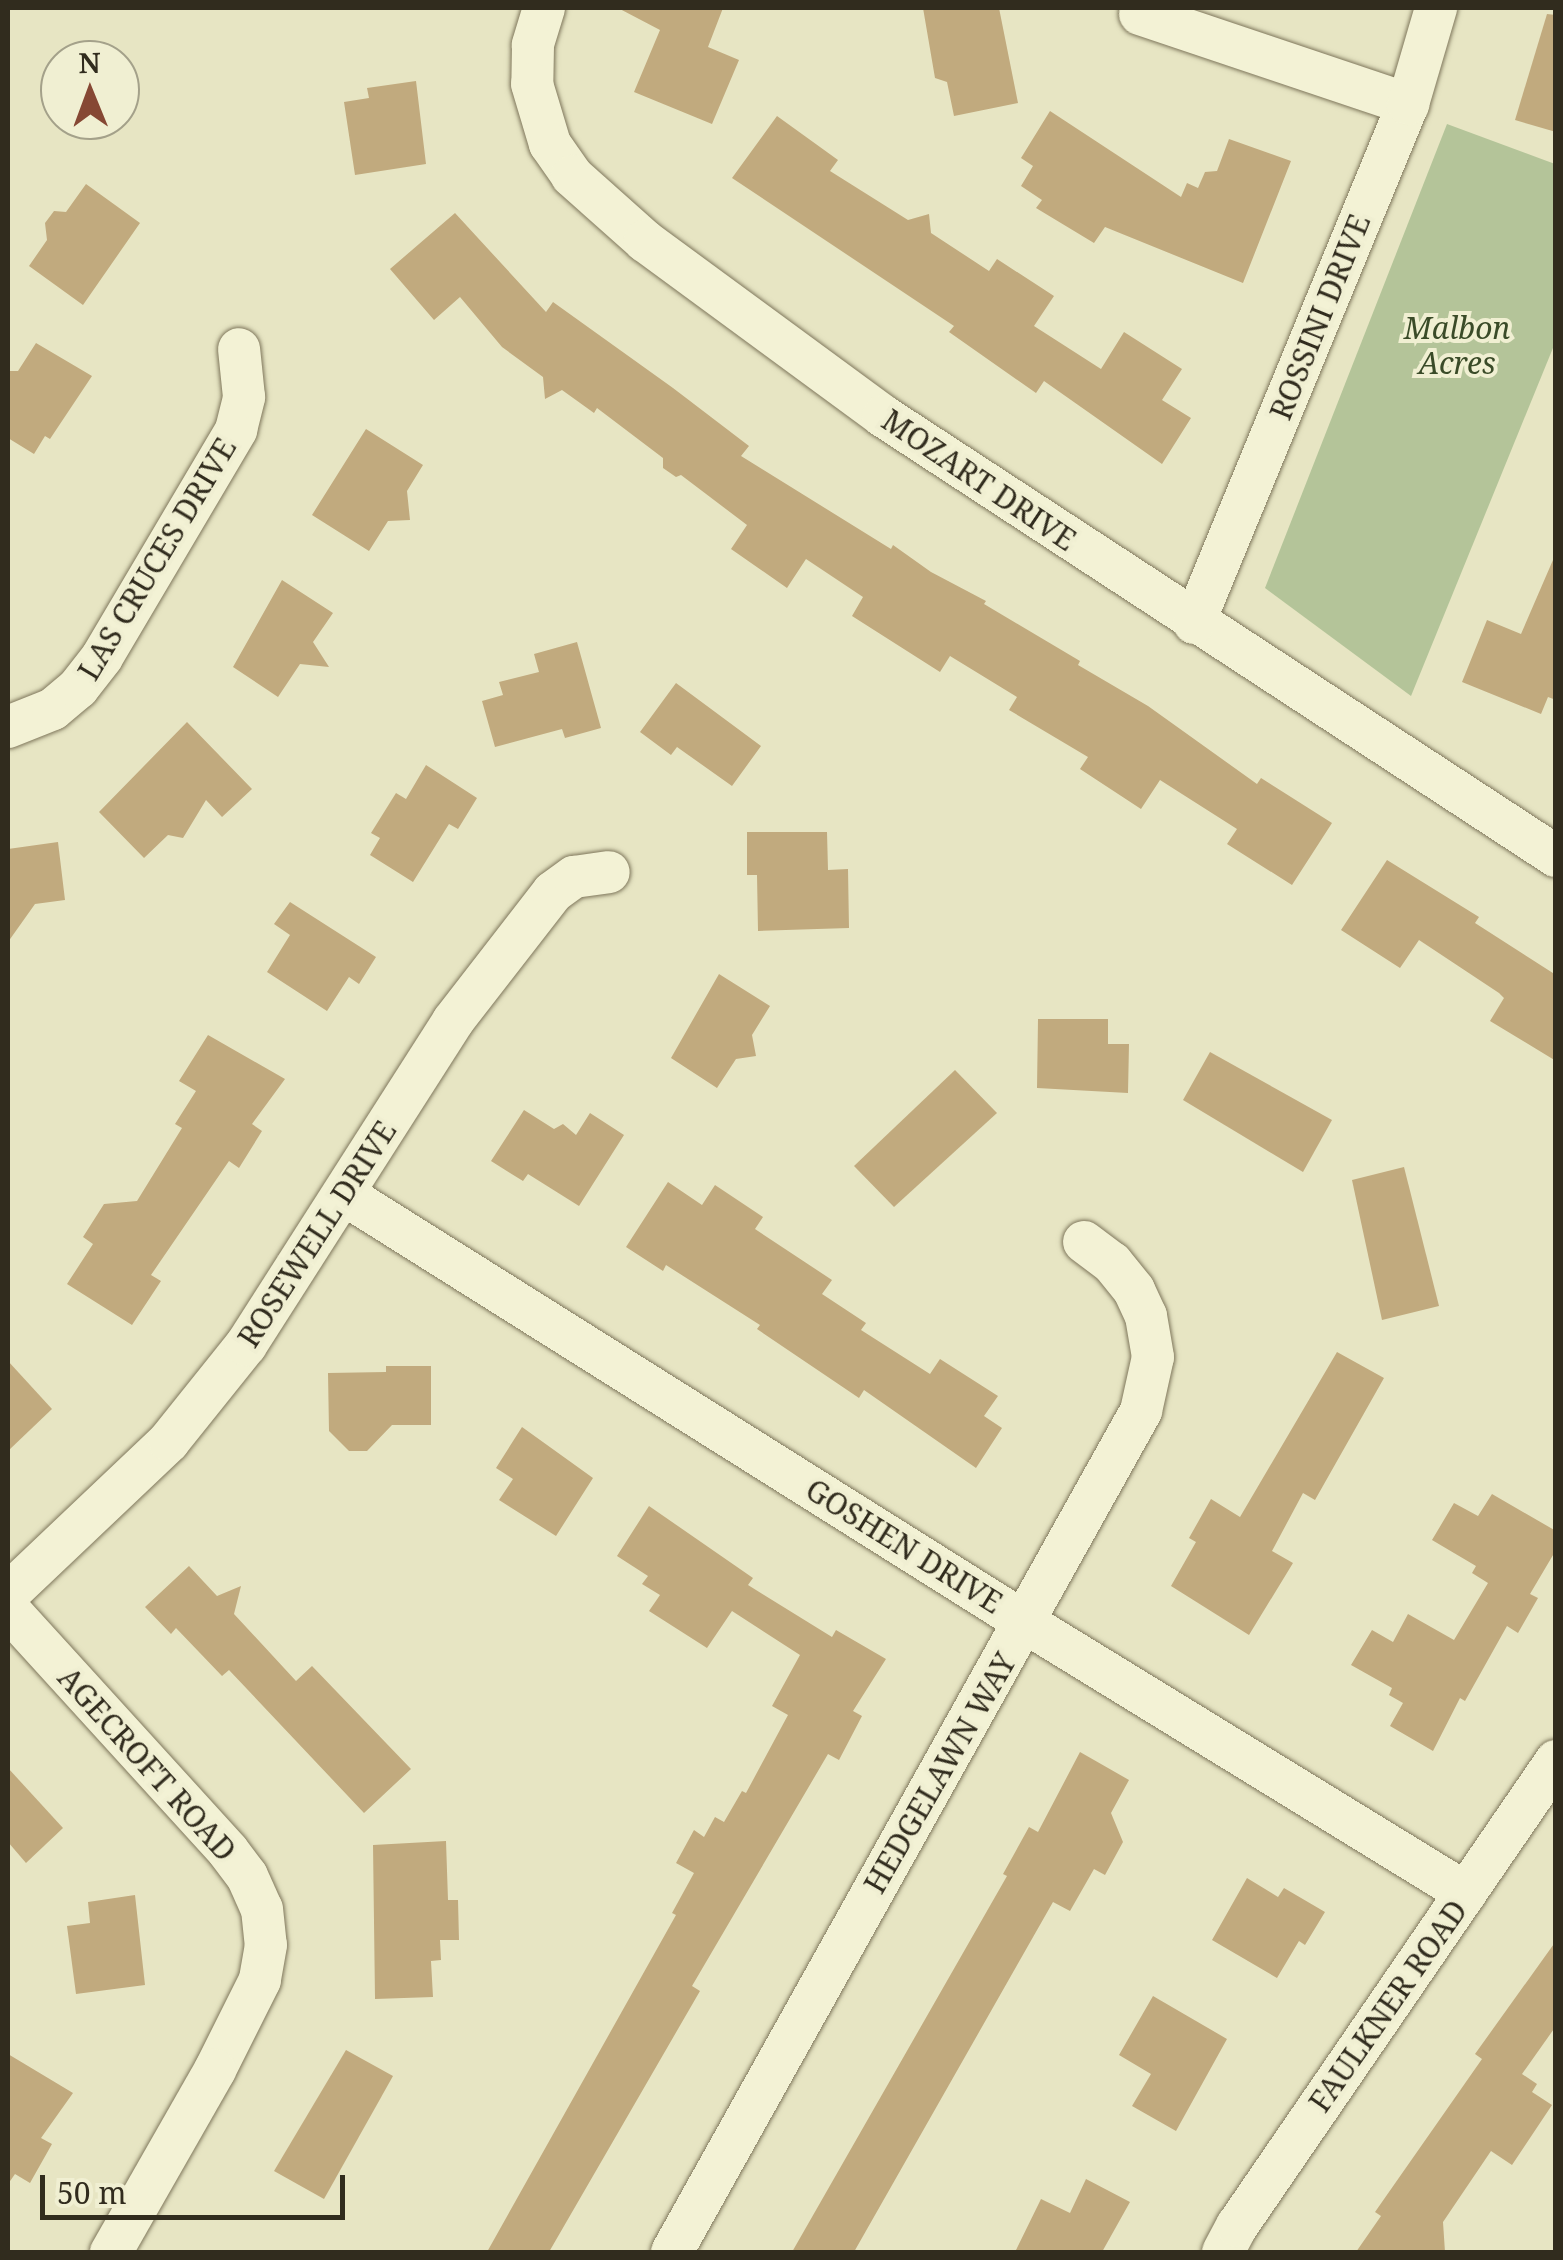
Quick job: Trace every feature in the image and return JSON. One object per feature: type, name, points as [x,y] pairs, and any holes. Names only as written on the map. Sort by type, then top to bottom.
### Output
[{"type":"street","name":"MOZART DRIVE","points":[[544,8],[533,46],[532,84],[550,144],[572,176],[644,241],[883,416],[1194,624],[1556,856]]},
{"type":"street","name":"ROSSINI DRIVE","points":[[1194,624],[1408,104],[1436,8]]},
{"type":"street","points":[[1140,14],[1408,104]]},
{"type":"street","name":"LAS CRUCES DRIVE","points":[[8,727],[53,709],[78,688],[102,657],[236,430],[244,397],[240,350]]},
{"type":"street","name":"ROSEWELL DRIVE","points":[[8,1594],[170,1442],[246,1345],[453,1021],[553,892],[574,878],[609,872]]},
{"type":"street","name":"GOSHEN DRIVE","points":[[346,1194],[1026,1623],[1466,1893]]},
{"type":"street","name":"HEDGELAWN WAY","points":[[672,2252],[1026,1623],[1148,1391],[1152,1357],[1146,1316],[1134,1290],[1112,1263],[1084,1242]]},
{"type":"street","name":"AGECROFT ROAD","points":[[8,1609],[228,1851],[247,1876],[262,1909],[266,1945],[260,1980],[215,2070],[112,2252]]},
{"type":"street","name":"FAULKNER ROAD","points":[[1224,2252],[1248,2210],[1556,1761]]},
{"type":"green space","name":"Malbon Acres","points":[[1447,124],[1555,164],[1555,343],[1411,696],[1265,588]]},
{"type":"building","points":[[618,8],[723,8],[708,47],[739,60],[712,124],[634,92],[660,30]]},
{"type":"building","points":[[923,8],[999,8],[1018,103],[954,116],[947,82],[935,78]]},
{"type":"building","points":[[1547,14],[1556,15],[1556,132],[1515,120]]},
{"type":"building","points":[[416,81],[426,164],[355,175],[344,102],[369,98],[367,88]]},
{"type":"building","points":[[1050,111],[1181,197],[1187,183],[1198,188],[1205,172],[1217,171],[1229,139],[1291,161],[1243,283],[1105,227],[1094,243],[1036,208],[1042,200],[1021,186],[1033,166],[1021,158]]},
{"type":"building","points":[[777,116],[838,160],[830,171],[908,220],[929,214],[931,233],[989,271],[997,259],[1054,296],[1034,326],[1101,369],[1124,332],[1182,369],[1162,400],[1191,418],[1162,464],[1044,381],[1036,393],[949,332],[954,326],[732,178]]},
{"type":"building","points":[[86,184],[140,223],[83,305],[29,266],[47,240],[45,223],[54,211],[66,212]]},
{"type":"building","points":[[455,213],[546,312],[553,302],[673,388],[749,446],[741,456],[891,549],[893,545],[931,572],[986,601],[984,604],[1080,661],[1078,665],[1148,706],[1257,784],[1261,778],[1332,823],[1292,885],[1227,844],[1237,829],[1160,780],[1141,809],[1080,769],[1088,757],[1009,710],[1017,697],[950,656],[940,672],[852,616],[863,597],[806,559],[787,588],[731,549],[747,525],[681,475],[676,477],[663,468],[663,458],[597,408],[594,413],[562,390],[545,399],[543,377],[502,347],[460,297],[434,320],[390,269]]},
{"type":"building","points":[[36,343],[92,376],[50,439],[45,436],[34,454],[8,438],[8,371],[18,371]]},
{"type":"building","points":[[366,429],[423,465],[407,491],[410,520],[388,521],[369,551],[312,515]]},
{"type":"building","points":[[1556,553],[1556,700],[1548,697],[1541,714],[1462,682],[1487,620],[1521,634]]},
{"type":"building","points":[[282,580],[333,613],[313,642],[329,667],[300,664],[278,697],[233,667]]},
{"type":"building","points":[[577,642],[601,728],[565,738],[562,729],[495,747],[482,701],[503,695],[499,682],[539,672],[534,654]]},
{"type":"building","points":[[676,683],[761,746],[732,786],[677,747],[671,755],[640,732]]},
{"type":"building","points":[[187,722],[252,789],[222,817],[206,800],[183,838],[168,835],[144,858],[99,812]]},
{"type":"building","points":[[426,765],[477,798],[458,829],[449,824],[413,882],[370,855],[380,838],[371,833],[396,793],[406,799]]},
{"type":"building","points":[[747,832],[827,832],[828,870],[848,869],[849,928],[758,931],[757,875],[747,875]]},
{"type":"building","points":[[58,842],[65,900],[35,904],[8,942],[8,849]]},
{"type":"building","points":[[1387,860],[1479,917],[1475,923],[1556,975],[1556,1061],[1490,1021],[1504,998],[1419,940],[1400,968],[1341,930]]},
{"type":"building","points":[[290,902],[376,957],[359,984],[349,977],[327,1011],[267,972],[290,935],[274,924]]},
{"type":"building","points":[[719,974],[770,1006],[752,1035],[756,1056],[736,1059],[717,1088],[671,1058]]},
{"type":"building","points":[[1038,1019],[1108,1019],[1108,1044],[1129,1044],[1128,1093],[1037,1088]]},
{"type":"building","points":[[208,1035],[285,1079],[252,1124],[262,1131],[239,1168],[229,1161],[151,1275],[161,1281],[132,1325],[67,1284],[93,1244],[83,1237],[104,1204],[137,1201],[182,1128],[175,1124],[196,1091],[179,1081]]},
{"type":"building","points":[[1210,1052],[1332,1120],[1303,1172],[1183,1100]]},
{"type":"building","points":[[955,1070],[997,1113],[894,1207],[854,1166]]},
{"type":"building","points":[[524,1110],[554,1129],[563,1124],[576,1135],[590,1113],[624,1135],[579,1206],[528,1174],[523,1181],[491,1161]]},
{"type":"building","points":[[1404,1167],[1439,1306],[1382,1320],[1352,1180]]},
{"type":"building","points":[[668,1182],[702,1205],[715,1185],[763,1217],[755,1229],[832,1280],[822,1294],[866,1323],[861,1330],[930,1374],[940,1359],[998,1396],[984,1416],[1002,1428],[976,1468],[864,1390],[859,1398],[757,1329],[760,1325],[666,1265],[663,1271],[626,1247]]},
{"type":"building","points":[[1337,1352],[1384,1378],[1315,1500],[1303,1493],[1272,1551],[1293,1563],[1249,1635],[1171,1586],[1196,1542],[1189,1538],[1211,1499],[1240,1517]]},
{"type":"building","points":[[8,1361],[52,1409],[8,1451]]},
{"type":"building","points":[[386,1366],[431,1366],[431,1425],[392,1425],[367,1451],[349,1451],[329,1431],[328,1373],[386,1372]]},
{"type":"building","points":[[522,1427],[593,1478],[556,1536],[499,1500],[513,1479],[496,1468]]},
{"type":"building","points":[[1492,1494],[1556,1531],[1556,1550],[1530,1594],[1538,1598],[1518,1633],[1507,1626],[1465,1701],[1460,1698],[1433,1751],[1390,1726],[1403,1703],[1389,1695],[1392,1688],[1351,1665],[1372,1630],[1393,1642],[1408,1614],[1454,1640],[1488,1583],[1472,1573],[1476,1566],[1432,1540],[1454,1503],[1478,1516]]},
{"type":"building","points":[[649,1506],[753,1578],[748,1585],[832,1637],[836,1630],[886,1659],[853,1711],[862,1716],[839,1760],[828,1754],[692,1986],[700,1991],[549,2252],[487,2252],[676,1915],[672,1913],[694,1873],[676,1863],[694,1830],[704,1837],[715,1817],[724,1822],[742,1791],[746,1793],[788,1715],[772,1706],[800,1655],[732,1611],[707,1648],[649,1611],[660,1595],[642,1584],[648,1576],[617,1556]]},
{"type":"building","points":[[189,1566],[217,1596],[241,1586],[234,1614],[296,1681],[312,1666],[411,1769],[364,1813],[229,1670],[222,1676],[176,1628],[171,1634],[145,1607]]},
{"type":"building","points":[[1080,1752],[1129,1780],[1111,1813],[1123,1842],[1105,1875],[1094,1869],[1070,1911],[1053,1902],[854,2252],[792,2252],[1007,1876],[1003,1874],[1029,1827],[1038,1832]]},
{"type":"building","points":[[8,1768],[63,1828],[26,1863],[8,1842]]},
{"type":"building","points":[[446,1841],[448,1900],[458,1900],[459,1940],[440,1940],[441,1960],[431,1961],[433,1997],[375,1999],[373,1845]]},
{"type":"building","points":[[1247,1878],[1278,1897],[1284,1888],[1325,1912],[1305,1945],[1299,1941],[1277,1978],[1212,1940]]},
{"type":"building","points":[[135,1895],[145,1985],[76,1994],[67,1926],[90,1923],[88,1902]]},
{"type":"building","points":[[1556,1941],[1556,2026],[1522,2074],[1537,2084],[1532,2092],[1552,2105],[1512,2165],[1491,2151],[1443,2222],[1445,2252],[1356,2252],[1381,2216],[1375,2212],[1482,2059],[1475,2054]]},
{"type":"building","points":[[1153,1996],[1227,2039],[1176,2131],[1132,2106],[1151,2074],[1119,2055]]},
{"type":"building","points":[[346,2050],[393,2076],[324,2199],[274,2171]]},
{"type":"building","points":[[8,2054],[73,2093],[41,2138],[52,2144],[30,2183],[15,2174],[8,2184]]},
{"type":"building","points":[[1086,2179],[1130,2202],[1102,2252],[1015,2252],[1041,2199],[1070,2213]]}]
